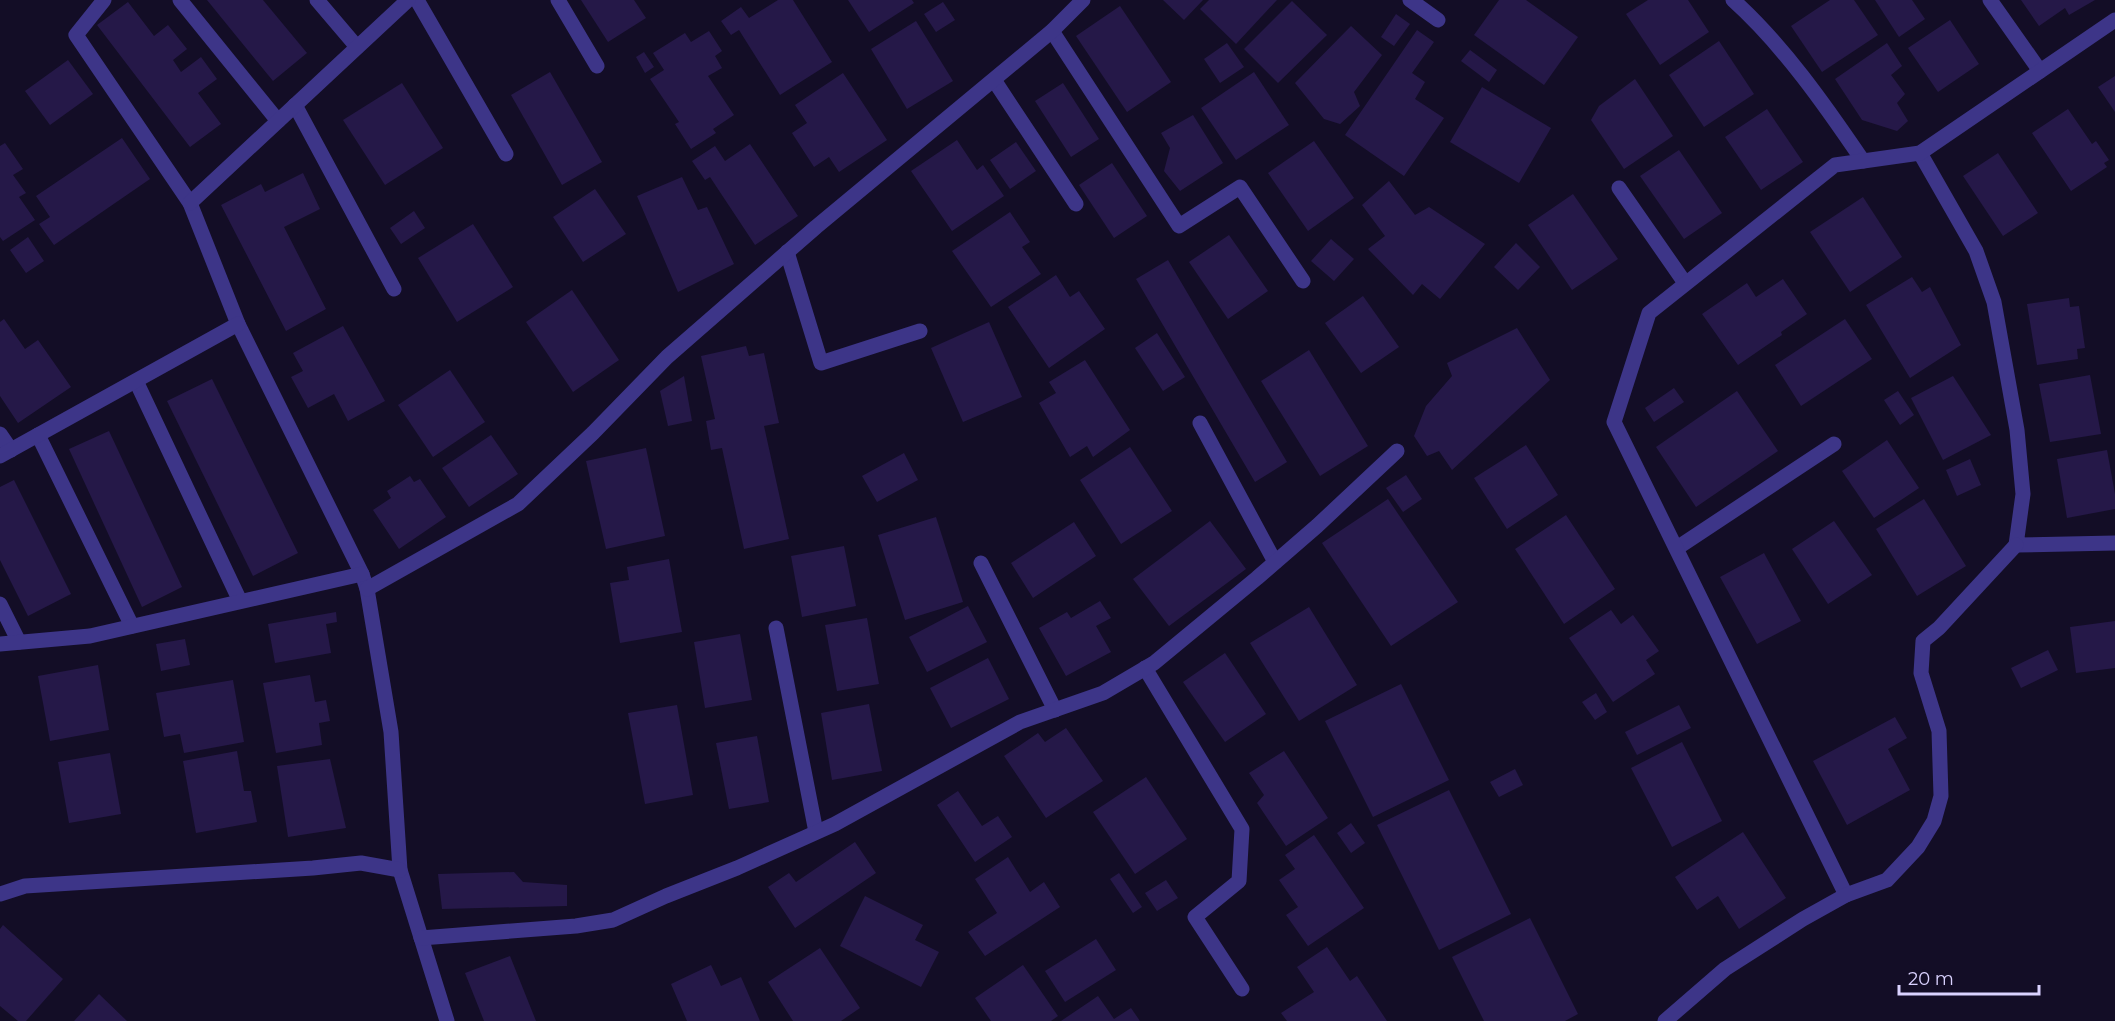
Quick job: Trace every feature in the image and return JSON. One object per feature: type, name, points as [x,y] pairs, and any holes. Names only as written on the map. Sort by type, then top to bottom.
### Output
[{"type":"street","points":[[104,0],[76,35],[190,203],[238,324],[362,574],[367,589],[392,732],[400,870],[447,1021]]},
{"type":"street","points":[[180,0],[278,121]]},
{"type":"street","points":[[317,0],[357,47]]},
{"type":"street","points":[[190,203],[408,0]]},
{"type":"street","points":[[417,0],[506,154]]},
{"type":"street","points":[[558,0],[597,66]]},
{"type":"street","points":[[367,589],[518,504],[593,433],[667,357],[787,252],[1052,31],[1083,0]]},
{"type":"street","points":[[1410,0],[1438,20]]},
{"type":"street","points":[[1732,0],[1749,14],[1821,99],[1863,161]]},
{"type":"street","points":[[1990,0],[2040,71]]},
{"type":"street","points":[[1846,896],[1614,422],[1649,313],[1685,284],[1835,165],[1920,153],[2115,20]]},
{"type":"street","points":[[1052,31],[1179,226],[1240,187],[1303,281]]},
{"type":"street","points":[[994,80],[1076,204]]},
{"type":"street","points":[[295,105],[394,289]]},
{"type":"street","points":[[1665,1021],[1725,969],[1803,919],[1846,896],[1887,880],[1918,847],[1934,821],[1941,796],[1940,731],[1921,673],[1923,641],[1939,628],[2016,544],[2023,494],[2017,430],[1994,302],[1976,251],[1920,153]]},
{"type":"street","points":[[1619,188],[1685,284]]},
{"type":"street","points":[[787,252],[821,363],[920,331]]},
{"type":"street","points":[[0,434],[6,453],[238,324]]},
{"type":"street","points":[[136,381],[240,601]]},
{"type":"street","points":[[1200,423],[1275,562]]},
{"type":"street","points":[[38,435],[132,626]]},
{"type":"street","points":[[1677,548],[1834,444]]},
{"type":"street","points":[[421,938],[576,926],[613,920],[835,824],[1020,722],[1103,693],[1145,668],[1275,562],[1397,451]]},
{"type":"street","points":[[2016,544],[2115,543]]},
{"type":"street","points":[[981,563],[1055,710]]},
{"type":"street","points":[[0,644],[90,636],[362,574]]},
{"type":"street","points":[[0,604],[20,642]]},
{"type":"street","points":[[776,628],[816,832]]},
{"type":"street","points":[[1145,668],[1242,829],[1239,881],[1195,918],[1242,989]]},
{"type":"street","points":[[0,894],[25,886],[361,863],[400,870]]},
{"type":"building","points":[[207,0],[263,0],[307,53],[273,81]]},
{"type":"building","points":[[581,0],[634,0],[646,18],[608,42]]},
{"type":"building","points":[[778,0],[793,0],[832,62],[780,95],[739,30],[731,35],[721,21],[741,7],[749,18]]},
{"type":"building","points":[[848,0],[912,0],[914,3],[869,32]]},
{"type":"building","points":[[1163,0],[1203,0],[1184,20]]},
{"type":"building","points":[[1209,0],[1277,0],[1236,44],[1200,9]]},
{"type":"building","points":[[1499,0],[1526,0],[1578,37],[1544,85],[1474,35]]},
{"type":"building","points":[[1648,0],[1688,0],[1709,32],[1660,65],[1626,14]]},
{"type":"building","points":[[1830,0],[1854,0],[1878,35],[1822,72],[1791,26]]},
{"type":"building","points":[[1875,0],[1912,0],[1925,19],[1899,37]]},
{"type":"building","points":[[2021,0],[2095,0],[2069,15],[2065,8],[2039,26]]},
{"type":"building","points":[[1292,1],[1327,35],[1278,83],[1244,49]]},
{"type":"building","points":[[128,2],[154,36],[168,25],[187,49],[173,60],[181,72],[201,57],[217,79],[198,93],[221,124],[190,147],[97,25]]},
{"type":"building","points":[[943,2],[955,20],[936,32],[924,14]]},
{"type":"building","points":[[1120,6],[1171,82],[1127,112],[1076,36]]},
{"type":"building","points":[[1396,14],[1410,24],[1394,46],[1381,37]]},
{"type":"building","points":[[1950,20],[1979,64],[1938,92],[1908,48]]},
{"type":"building","points":[[916,21],[953,81],[907,109],[871,49]]},
{"type":"building","points":[[1351,26],[1382,55],[1354,92],[1360,106],[1340,124],[1324,119],[1295,83]]},
{"type":"building","points":[[1417,30],[1434,42],[1412,73],[1425,82],[1415,99],[1444,118],[1404,176],[1345,135]]},
{"type":"building","points":[[709,31],[722,51],[715,56],[722,68],[708,76],[734,115],[713,129],[716,133],[691,149],[675,124],[679,122],[650,79],[664,70],[653,53],[685,33],[691,42]]},
{"type":"building","points":[[1719,41],[1754,94],[1704,127],[1669,75]]},
{"type":"building","points":[[1227,43],[1244,67],[1220,83],[1204,59]]},
{"type":"building","points":[[1887,43],[1902,66],[1891,75],[1905,94],[1897,103],[1908,121],[1897,131],[1862,120],[1835,79]]},
{"type":"building","points":[[1470,50],[1497,70],[1489,82],[1461,61]]},
{"type":"building","points":[[644,52],[654,67],[645,73],[636,57]]},
{"type":"building","points":[[68,60],[93,94],[50,125],[25,91]]},
{"type":"building","points":[[550,72],[602,162],[562,185],[511,95]]},
{"type":"building","points":[[1254,72],[1289,125],[1236,160],[1201,108]]},
{"type":"building","points":[[843,73],[887,140],[839,172],[829,157],[814,167],[792,133],[807,123],[795,105]]},
{"type":"building","points":[[2115,76],[2115,112],[2098,87]]},
{"type":"building","points":[[1635,79],[1673,136],[1624,169],[1591,120],[1599,106]]},
{"type":"building","points":[[402,83],[443,148],[385,185],[343,120]]},
{"type":"building","points":[[1063,83],[1099,139],[1071,157],[1035,101]]},
{"type":"building","points":[[1482,87],[1551,128],[1519,183],[1450,142]]},
{"type":"building","points":[[1767,109],[1803,162],[1761,190],[1725,137]]},
{"type":"building","points":[[2068,109],[2092,144],[2096,141],[2109,160],[2104,163],[2107,167],[2071,191],[2032,133]]},
{"type":"building","points":[[1193,115],[1223,163],[1180,191],[1164,171],[1170,148],[1161,133]]},
{"type":"building","points":[[122,138],[150,179],[54,245],[39,224],[50,217],[36,196]]},
{"type":"building","points":[[957,140],[977,170],[983,165],[1004,196],[952,231],[911,171]]},
{"type":"building","points":[[1314,141],[1354,198],[1308,231],[1268,173]]},
{"type":"building","points":[[1016,142],[1036,171],[1010,189],[990,160]]},
{"type":"building","points":[[5,143],[23,169],[13,175],[26,193],[19,197],[35,220],[3,241],[0,237],[0,146]]},
{"type":"building","points":[[750,144],[798,216],[755,245],[710,177],[705,180],[692,161],[715,146],[725,161]]},
{"type":"building","points":[[1679,150],[1722,213],[1684,239],[1640,176]]},
{"type":"building","points":[[1998,153],[2038,213],[2003,236],[1963,176]]},
{"type":"building","points":[[1112,163],[1147,216],[1114,238],[1079,185]]},
{"type":"building","points":[[303,173],[320,209],[284,227],[326,309],[286,331],[221,205],[261,184],[265,192]]},
{"type":"building","points":[[682,177],[698,210],[707,207],[734,264],[678,292],[637,196]]},
{"type":"building","points":[[1389,181],[1415,215],[1429,207],[1485,244],[1440,299],[1422,284],[1413,295],[1368,249],[1385,236],[1362,205]]},
{"type":"building","points":[[595,189],[626,234],[583,262],[553,217]]},
{"type":"building","points":[[1573,194],[1618,259],[1572,290],[1528,225]]},
{"type":"building","points":[[1863,197],[1902,257],[1850,292],[1810,232]]},
{"type":"building","points":[[414,211],[425,228],[401,244],[390,228]]},
{"type":"building","points":[[1010,212],[1030,242],[1022,247],[1041,274],[991,307],[952,251]]},
{"type":"building","points":[[473,224],[513,287],[457,322],[418,258]]},
{"type":"building","points":[[1229,235],[1268,291],[1228,319],[1189,262]]},
{"type":"building","points":[[28,237],[44,261],[26,273],[10,250]]},
{"type":"building","points":[[1331,239],[1354,259],[1334,281],[1311,261]]},
{"type":"building","points":[[1516,243],[1540,267],[1518,290],[1494,267]]},
{"type":"building","points":[[1168,260],[1287,462],[1255,482],[1136,279]]},
{"type":"building","points":[[1056,275],[1070,297],[1079,291],[1105,329],[1049,368],[1008,307]]},
{"type":"building","points":[[1912,277],[1922,292],[1930,287],[1961,345],[1910,378],[1866,305]]},
{"type":"building","points":[[1783,279],[1807,314],[1781,332],[1782,335],[1738,365],[1702,314],[1747,283],[1756,297]]},
{"type":"building","points":[[572,290],[619,360],[573,392],[526,322]]},
{"type":"building","points":[[1363,296],[1399,347],[1361,373],[1325,323]]},
{"type":"building","points":[[2069,298],[2070,307],[2079,306],[2085,348],[2077,349],[2078,359],[2037,365],[2027,304]]},
{"type":"building","points":[[4,319],[25,349],[38,340],[71,387],[18,423],[0,396],[0,322]]},
{"type":"building","points":[[1845,319],[1872,359],[1801,406],[1775,365]]},
{"type":"building","points":[[989,322],[1022,397],[963,422],[931,348]]},
{"type":"building","points":[[343,326],[385,401],[348,421],[334,394],[308,408],[291,377],[303,371],[293,353]]},
{"type":"building","points":[[1517,328],[1550,380],[1452,470],[1439,451],[1427,456],[1414,436],[1426,406],[1452,376],[1447,363]]},
{"type":"building","points":[[1157,333],[1185,377],[1163,391],[1135,348]]},
{"type":"building","points":[[746,346],[749,356],[764,353],[779,423],[764,426],[789,539],[744,549],[722,448],[711,450],[706,421],[715,419],[701,356]]},
{"type":"building","points":[[1309,350],[1368,446],[1320,476],[1261,381]]},
{"type":"building","points":[[1085,360],[1130,430],[1093,457],[1087,446],[1070,457],[1039,403],[1056,393],[1049,382]]},
{"type":"building","points":[[450,370],[485,422],[433,457],[398,405]]},
{"type":"building","points":[[2090,375],[2101,434],[2050,442],[2039,384]]},
{"type":"building","points":[[684,376],[692,421],[668,426],[660,391]]},
{"type":"building","points":[[1953,376],[1991,435],[1943,460],[1911,398]]},
{"type":"building","points":[[212,379],[298,553],[253,576],[167,401]]},
{"type":"building","points":[[1674,388],[1684,402],[1654,422],[1645,408]]},
{"type":"building","points":[[1737,391],[1778,451],[1696,507],[1656,447]]},
{"type":"building","points":[[1898,391],[1914,415],[1900,425],[1884,400]]},
{"type":"building","points":[[109,431],[182,587],[142,607],[69,449]]},
{"type":"building","points":[[491,435],[518,474],[469,507],[442,468]]},
{"type":"building","points":[[1887,440],[1919,488],[1874,518],[1842,471]]},
{"type":"building","points":[[1526,445],[1558,495],[1507,529],[1474,478]]},
{"type":"building","points":[[1130,447],[1172,511],[1121,544],[1080,480]]},
{"type":"building","points":[[646,448],[665,536],[606,549],[586,461]]},
{"type":"building","points":[[2107,450],[2115,494],[2115,509],[2067,518],[2057,459]]},
{"type":"building","points":[[904,453],[918,480],[877,502],[862,476]]},
{"type":"building","points":[[1970,459],[1981,485],[1957,496],[1946,470]]},
{"type":"building","points":[[1406,475],[1422,499],[1403,512],[1386,488]]},
{"type":"building","points":[[410,476],[414,482],[420,479],[446,517],[399,549],[373,510],[391,498],[387,491]]},
{"type":"building","points":[[14,480],[71,594],[28,616],[0,560],[0,487]]},
{"type":"building","points":[[1388,499],[1458,602],[1391,646],[1322,543]]},
{"type":"building","points":[[1924,499],[1966,566],[1917,596],[1876,529]]},
{"type":"building","points":[[1566,515],[1615,589],[1564,624],[1515,549]]},
{"type":"building","points":[[936,517],[963,602],[905,620],[878,535]]},
{"type":"building","points":[[1210,521],[1246,569],[1169,626],[1133,579]]},
{"type":"building","points":[[1834,521],[1872,575],[1828,604],[1792,549]]},
{"type":"building","points":[[1074,522],[1096,556],[1033,598],[1011,563]]},
{"type":"building","points":[[844,546],[856,606],[802,617],[791,556]]},
{"type":"building","points":[[1764,553],[1801,621],[1757,644],[1720,577]]},
{"type":"building","points":[[669,559],[682,632],[620,643],[610,583],[629,580],[627,567]]},
{"type":"building","points":[[1100,601],[1111,618],[1096,626],[1111,652],[1066,676],[1039,628],[1067,612],[1071,618]]},
{"type":"building","points":[[968,606],[987,642],[927,672],[909,637]]},
{"type":"building","points":[[1309,607],[1357,685],[1299,721],[1250,643]]},
{"type":"building","points":[[1611,610],[1621,624],[1633,615],[1659,651],[1646,660],[1655,674],[1613,702],[1569,638]]},
{"type":"building","points":[[336,612],[337,622],[326,624],[331,653],[275,663],[268,624]]},
{"type":"building","points":[[867,618],[879,684],[837,691],[825,625]]},
{"type":"building","points":[[2115,621],[2115,668],[2076,673],[2070,627]]},
{"type":"building","points":[[740,634],[752,700],[705,708],[694,642]]},
{"type":"building","points":[[185,639],[190,665],[161,671],[156,644]]},
{"type":"building","points":[[2048,650],[2058,670],[2021,688],[2011,668]]},
{"type":"building","points":[[1225,653],[1266,714],[1225,742],[1183,682]]},
{"type":"building","points":[[988,658],[1009,699],[951,728],[930,688]]},
{"type":"building","points":[[98,665],[109,730],[50,741],[38,676]]},
{"type":"building","points":[[310,675],[315,702],[326,700],[330,721],[319,723],[322,745],[276,753],[263,683]]},
{"type":"building","points":[[233,680],[244,742],[184,753],[180,734],[164,737],[156,693]]},
{"type":"building","points":[[1401,684],[1449,780],[1373,817],[1325,721]]},
{"type":"building","points":[[1596,693],[1607,712],[1595,720],[1582,702]]},
{"type":"building","points":[[869,704],[882,771],[832,780],[821,713]]},
{"type":"building","points":[[677,705],[693,795],[645,804],[628,713]]},
{"type":"building","points":[[1679,705],[1691,728],[1637,755],[1625,732]]},
{"type":"building","points":[[1895,717],[1907,738],[1888,749],[1910,790],[1847,825],[1813,761]]},
{"type":"building","points":[[1066,728],[1103,781],[1046,818],[1004,756],[1038,733],[1045,742]]},
{"type":"building","points":[[757,736],[769,802],[729,809],[716,743]]},
{"type":"building","points":[[1682,742],[1722,821],[1672,847],[1631,768]]},
{"type":"building","points":[[237,751],[244,791],[251,791],[257,822],[196,833],[183,761]]},
{"type":"building","points":[[1284,751],[1328,818],[1286,846],[1257,803],[1264,795],[1249,773]]},
{"type":"building","points":[[110,753],[121,814],[69,823],[58,762]]},
{"type":"building","points":[[330,759],[346,828],[288,837],[277,766]]},
{"type":"building","points":[[1515,769],[1523,785],[1499,797],[1490,782]]},
{"type":"building","points":[[1146,777],[1187,839],[1135,874],[1093,812]]},
{"type":"building","points":[[1449,790],[1511,914],[1439,950],[1377,825]]},
{"type":"building","points":[[958,791],[982,826],[998,816],[1012,837],[975,862],[937,805]]},
{"type":"building","points":[[1351,823],[1365,843],[1351,853],[1337,833]]},
{"type":"building","points":[[1743,832],[1786,898],[1739,929],[1718,896],[1697,910],[1675,877]]},
{"type":"building","points":[[1314,835],[1364,908],[1308,946],[1286,915],[1298,907],[1279,880],[1295,869],[1285,855]]},
{"type":"building","points":[[855,842],[876,873],[795,928],[768,887],[789,873],[796,882]]},
{"type":"building","points":[[1008,857],[1030,892],[1044,882],[1060,907],[985,956],[968,932],[997,913],[975,879]]},
{"type":"building","points":[[514,872],[523,882],[567,885],[567,906],[442,909],[438,874]]},
{"type":"building","points":[[1119,873],[1142,907],[1133,913],[1110,879]]},
{"type":"building","points":[[1166,880],[1178,898],[1157,911],[1145,893]]},
{"type":"building","points":[[865,896],[923,925],[915,940],[939,952],[921,987],[840,946]]},
{"type":"building","points":[[1530,918],[1578,1014],[1565,1021],[1484,1021],[1452,957]]},
{"type":"building","points":[[3,925],[63,979],[26,1021],[18,1021],[0,1006],[0,929]]},
{"type":"building","points":[[1096,939],[1116,970],[1065,1002],[1045,971]]},
{"type":"building","points":[[1327,947],[1350,981],[1357,976],[1387,1021],[1287,1021],[1281,1013],[1314,992],[1297,967]]},
{"type":"building","points":[[820,948],[860,1008],[841,1021],[793,1021],[768,982]]},
{"type":"building","points":[[510,956],[536,1021],[484,1021],[465,973]]},
{"type":"building","points":[[711,965],[721,986],[741,977],[760,1021],[687,1021],[671,984]]},
{"type":"building","points":[[1023,965],[1058,1016],[1051,1021],[991,1021],[975,998]]},
{"type":"building","points":[[99,994],[127,1021],[74,1021]]},
{"type":"building","points":[[1098,996],[1114,1019],[1131,1008],[1140,1021],[1061,1021]]}]
